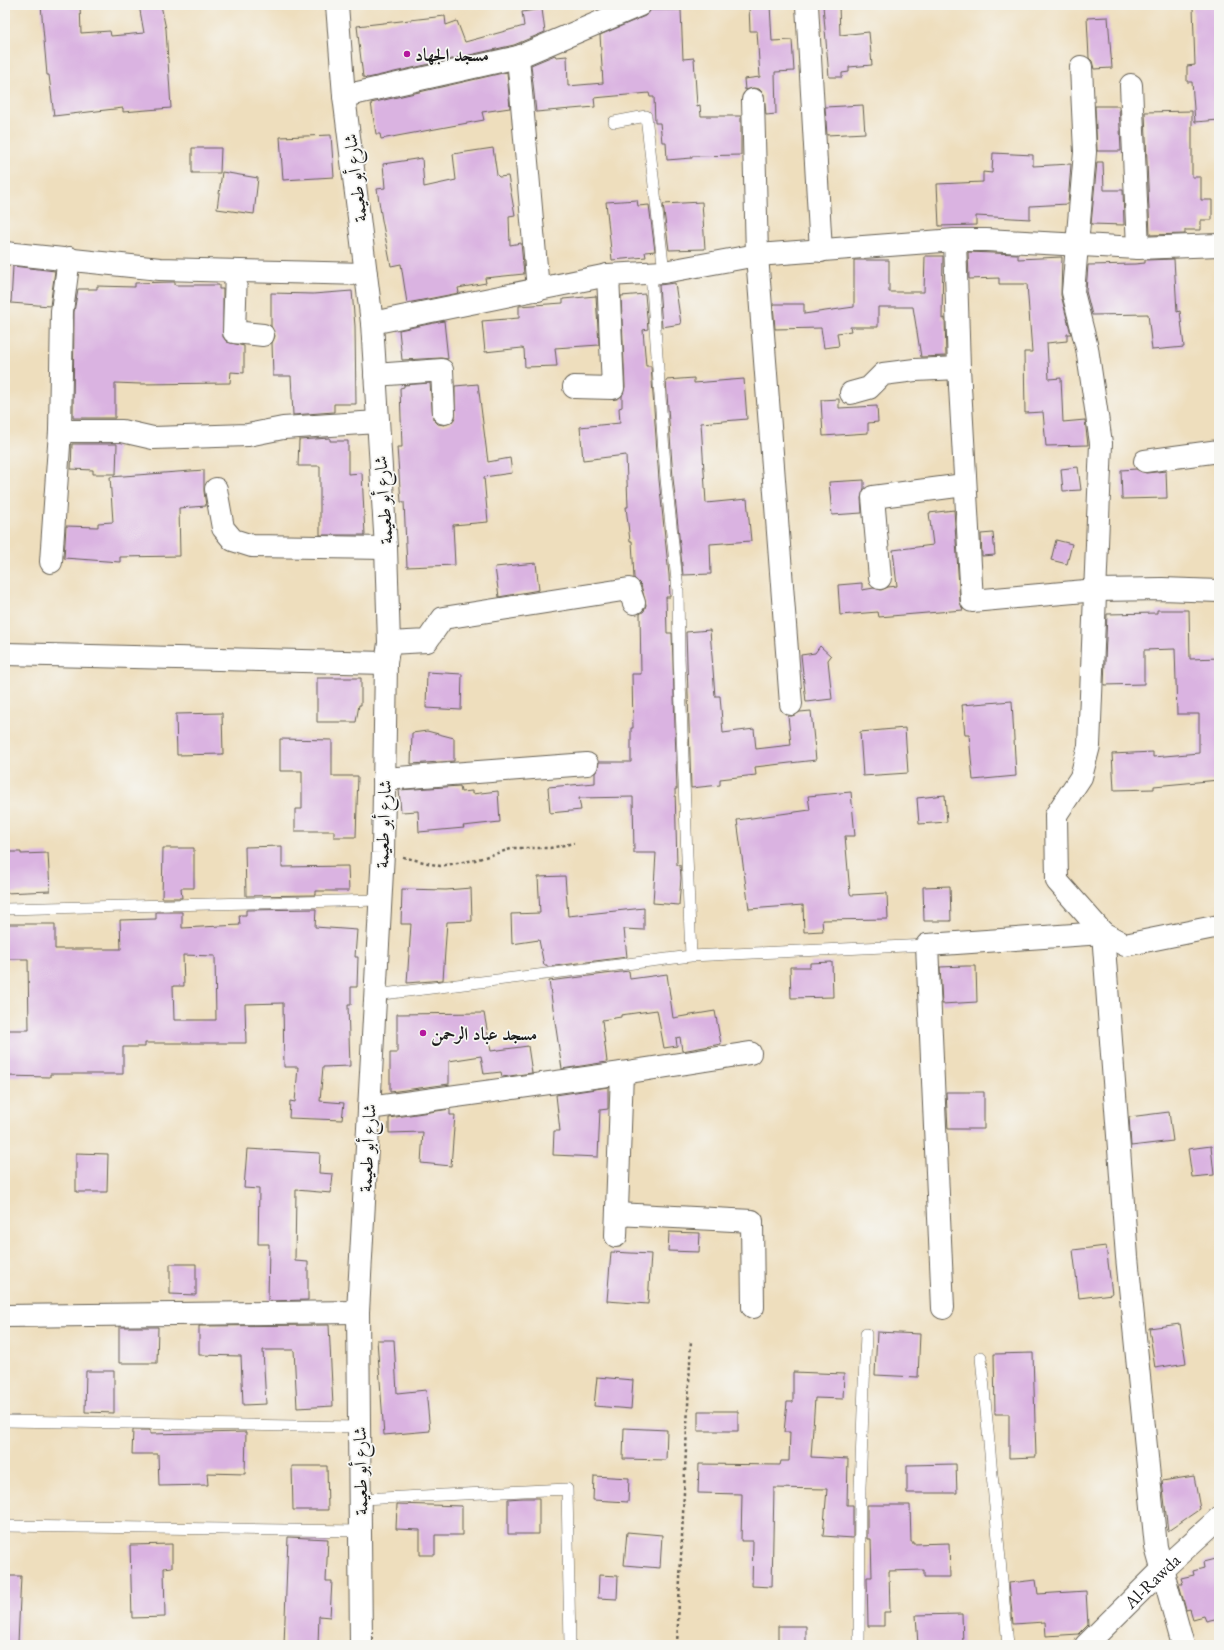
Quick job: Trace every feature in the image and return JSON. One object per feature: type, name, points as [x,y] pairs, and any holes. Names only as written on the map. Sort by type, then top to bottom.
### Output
[{"type":"street","name":"شارع أبو طعيمة","points":[[337,5],[344,96],[372,323],[386,548],[388,653],[383,853],[379,900],[358,1312],[361,1499],[361,1645]]},
{"type":"street","points":[[344,96],[518,57],[640,5]]},
{"type":"street","points":[[808,5],[821,251]]},
{"type":"street","points":[[518,57],[538,290]]},
{"type":"street","points":[[1082,67],[1085,152],[1073,292],[1088,348],[1101,443],[1089,746],[1081,777],[1056,815],[1057,881],[1103,933],[1125,945],[1219,926]]},
{"type":"street","points":[[1130,85],[1138,248]]},
{"type":"street","points":[[753,100],[757,255],[791,704]]},
{"type":"street","points":[[955,240],[964,485],[972,602],[1096,590],[1162,589],[1219,592]]},
{"type":"street","points":[[372,323],[608,275],[658,272],[757,255],[955,240],[986,240],[1138,248],[1219,245]]},
{"type":"street","points":[[5,253],[69,258],[160,269],[366,274]]},
{"type":"street","points":[[51,562],[60,430],[62,311],[69,258]]},
{"type":"street","points":[[236,271],[234,332],[263,335]]},
{"type":"street","points":[[574,387],[613,388],[608,275]]},
{"type":"street","points":[[851,393],[869,388],[883,374],[915,370],[959,368]]},
{"type":"street","points":[[375,375],[442,370],[444,412]]},
{"type":"street","points":[[60,430],[122,431],[153,438],[248,434],[283,428],[378,422]]},
{"type":"street","points":[[1145,461],[1219,452]]},
{"type":"street","points":[[880,578],[874,497],[964,485]]},
{"type":"street","points":[[216,489],[223,528],[233,540],[252,546],[386,548]]},
{"type":"street","points":[[5,654],[388,653],[427,641],[443,618],[629,589],[634,603]]},
{"type":"street","points":[[384,779],[587,764]]},
{"type":"street","points":[[943,1308],[927,945],[1103,933]]},
{"type":"street","points":[[1103,933],[1127,1257],[1156,1547],[1184,1645]]},
{"type":"street","points":[[369,1108],[622,1073],[750,1053]]},
{"type":"street","points":[[616,1236],[622,1073]]},
{"type":"street","points":[[617,1214],[752,1221],[753,1307]]},
{"type":"street","points":[[5,1316],[358,1312]]},
{"type":"street","name":"Al-Rawda","points":[[1096,1641],[1163,1568],[1219,1518]]},
{"type":"lane","points":[[614,122],[646,116],[658,272],[666,479],[678,590],[679,657],[691,956]]},
{"type":"lane","points":[[5,909],[379,900]]},
{"type":"lane","points":[[375,995],[691,956],[927,945]]},
{"type":"lane","points":[[859,1645],[860,1486],[866,1334]]},
{"type":"lane","points":[[981,1357],[1008,1645]]},
{"type":"lane","points":[[5,1421],[360,1427]]},
{"type":"lane","points":[[361,1499],[567,1489],[570,1645]]},
{"type":"lane","points":[[5,1526],[360,1532]]},
{"type":"path","points":[[383,853],[440,866],[475,860],[514,848],[550,848],[574,843]]},
{"type":"path","points":[[677,1645],[691,1340]]},
{"type":"building","points":[[41,5],[80,5],[81,33],[110,31],[111,36],[144,33],[139,5],[161,5],[166,29],[171,108],[123,112],[123,108],[54,116],[49,75],[47,75]]},
{"type":"building","points":[[770,5],[772,41],[792,40],[794,71],[775,72],[776,114],[766,115],[764,94],[759,89],[753,88],[745,90],[744,79],[760,77],[757,31],[750,31],[749,6]]},
{"type":"building","points":[[823,5],[839,5],[840,35],[869,32],[872,65],[849,67],[849,72],[842,73],[842,77],[829,77]]},
{"type":"building","points":[[1219,6],[1219,120],[1195,122],[1192,82],[1187,82],[1187,66],[1195,65],[1193,7]]},
{"type":"building","points":[[542,9],[545,32],[514,45],[368,78],[363,77],[357,26],[445,16],[446,25],[457,21],[465,42],[524,26],[522,12]]},
{"type":"building","points":[[651,10],[681,10],[683,59],[694,58],[697,106],[700,105],[701,116],[741,116],[741,155],[692,156],[692,158],[667,160],[666,142],[662,142],[660,123],[655,123],[654,97],[650,97],[649,93],[594,98],[595,107],[536,112],[531,65],[555,55],[556,57],[567,56],[568,86],[603,83],[600,35],[645,16]]},
{"type":"building","points":[[1108,17],[1112,68],[1094,69],[1092,61],[1089,58],[1087,18]]},
{"type":"building","points":[[507,72],[510,108],[482,112],[484,120],[381,139],[380,134],[376,134],[371,103]]},
{"type":"building","points":[[863,105],[865,133],[827,135],[825,107]]},
{"type":"building","points":[[1095,106],[1119,106],[1121,151],[1097,151]]},
{"type":"building","points":[[1192,111],[1192,177],[1201,177],[1201,200],[1212,200],[1212,220],[1201,220],[1201,230],[1185,230],[1185,234],[1150,235],[1145,112]]},
{"type":"building","points":[[331,135],[334,177],[283,180],[280,137]]},
{"type":"building","points":[[192,148],[221,148],[220,173],[192,173]]},
{"type":"building","points":[[493,148],[497,175],[499,177],[508,176],[515,215],[509,216],[510,245],[521,243],[524,274],[485,278],[486,283],[458,288],[459,293],[407,303],[401,264],[391,266],[382,220],[377,189],[385,188],[383,164],[422,158],[424,187],[456,180],[453,154]]},
{"type":"building","points":[[993,153],[1033,155],[1033,166],[1071,164],[1068,204],[1030,206],[1030,219],[976,216],[976,225],[939,226],[937,184],[983,182],[983,172],[992,173]]},
{"type":"building","points":[[1097,162],[1103,162],[1104,190],[1123,190],[1124,225],[1091,224]]},
{"type":"building","points":[[222,172],[258,178],[254,214],[217,209]]},
{"type":"building","points":[[637,200],[638,206],[649,205],[655,251],[645,252],[646,257],[612,260],[606,202]]},
{"type":"building","points":[[702,202],[705,249],[669,250],[663,204]]},
{"type":"building","points":[[968,252],[1018,254],[1018,259],[1062,257],[1061,295],[1071,334],[1067,334],[1067,341],[1047,343],[1049,379],[1061,378],[1063,422],[1085,420],[1088,445],[1046,446],[1043,412],[1025,413],[1024,352],[1032,352],[1027,284],[999,284],[999,278],[969,279]]},
{"type":"building","points":[[925,256],[943,256],[942,319],[945,318],[946,356],[921,357],[913,307],[878,307],[878,327],[850,327],[851,331],[837,333],[839,346],[824,348],[821,328],[775,329],[773,304],[804,304],[804,314],[854,307],[854,260],[889,260],[889,292],[924,292]]},
{"type":"building","points":[[1174,259],[1177,312],[1180,311],[1184,347],[1152,350],[1148,314],[1092,315],[1086,291],[1088,265],[1135,264],[1145,263],[1145,260]]},
{"type":"building","points":[[13,266],[55,271],[50,306],[11,303]]},
{"type":"building","points":[[175,282],[175,285],[219,285],[219,289],[223,289],[223,337],[227,342],[244,346],[244,373],[231,372],[230,383],[115,383],[115,418],[73,418],[74,312],[78,289],[97,289],[97,286],[135,287],[135,283]]},
{"type":"building","points":[[675,283],[681,324],[662,327],[659,285]]},
{"type":"building","points":[[352,291],[355,326],[356,404],[334,404],[334,412],[293,415],[291,376],[273,376],[272,343],[275,336],[271,326],[271,293],[313,294]]},
{"type":"building","points":[[645,294],[648,329],[643,330],[646,366],[651,366],[659,480],[669,575],[670,597],[666,597],[667,633],[672,633],[677,789],[675,789],[677,865],[680,865],[681,878],[679,905],[653,903],[656,853],[634,853],[633,797],[579,798],[581,810],[550,813],[548,787],[595,783],[595,773],[598,769],[599,762],[631,762],[631,728],[633,728],[632,674],[641,674],[640,614],[644,611],[646,605],[641,585],[634,578],[632,541],[630,541],[626,507],[628,507],[626,455],[583,460],[580,427],[620,423],[619,408],[622,407],[622,396],[625,387],[621,296]]},
{"type":"building","points":[[596,296],[599,345],[555,348],[557,366],[525,367],[524,349],[522,348],[485,352],[482,321],[519,318],[519,306],[563,303],[563,299]]},
{"type":"building","points":[[444,321],[448,359],[402,360],[399,330]]},
{"type":"building","points":[[694,378],[694,383],[744,379],[747,419],[701,423],[706,503],[747,499],[751,541],[710,544],[711,574],[683,575],[673,478],[666,380]]},
{"type":"building","points":[[430,383],[433,419],[438,424],[444,425],[451,423],[455,418],[455,386],[478,384],[488,462],[510,458],[512,473],[484,477],[488,522],[453,525],[455,565],[407,567],[404,502],[401,502],[397,447],[402,447],[400,388],[404,387],[404,385]]},
{"type":"building","points":[[839,399],[839,408],[877,406],[878,422],[868,423],[868,433],[823,436],[821,400]]},
{"type":"building","points":[[330,438],[330,441],[348,441],[348,474],[362,473],[365,535],[320,535],[320,466],[298,466],[299,440]]},
{"type":"building","points":[[72,444],[117,444],[116,474],[93,474],[93,470],[71,469]]},
{"type":"building","points":[[1078,467],[1081,490],[1063,491],[1061,469]]},
{"type":"building","points":[[1136,469],[1146,473],[1166,471],[1167,498],[1122,499],[1121,470]]},
{"type":"building","points":[[204,470],[206,506],[179,508],[180,556],[120,557],[120,562],[64,558],[66,526],[98,527],[98,523],[113,522],[110,477]]},
{"type":"building","points":[[864,480],[864,488],[861,498],[862,513],[832,515],[829,482]]},
{"type":"building","points":[[954,510],[960,602],[963,610],[879,617],[878,612],[840,615],[838,585],[862,583],[862,590],[874,588],[881,590],[888,587],[897,586],[893,550],[933,545],[929,513]]},
{"type":"building","points":[[993,533],[995,555],[982,556],[981,534]]},
{"type":"building","points":[[1056,540],[1072,544],[1067,564],[1051,560]]},
{"type":"building","points":[[536,563],[539,590],[499,597],[495,567]]},
{"type":"building","points":[[1157,610],[1189,610],[1190,659],[1219,658],[1219,780],[1154,786],[1154,789],[1114,790],[1112,754],[1153,752],[1153,757],[1199,753],[1199,714],[1177,714],[1175,649],[1144,650],[1144,684],[1104,685],[1107,614],[1157,613]]},
{"type":"building","points":[[710,630],[715,696],[720,696],[723,733],[754,729],[756,749],[791,745],[788,716],[792,716],[800,712],[811,711],[816,760],[755,767],[756,775],[720,779],[720,785],[691,788],[686,632]]},
{"type":"building","points":[[820,646],[831,656],[828,660],[832,699],[806,702],[801,655],[815,653]]},
{"type":"building","points":[[427,672],[462,674],[461,710],[426,708]]},
{"type":"building","points":[[317,678],[361,678],[361,705],[359,705],[356,722],[317,722]]},
{"type":"building","points":[[1012,701],[1016,776],[973,780],[969,735],[965,735],[962,705]]},
{"type":"building","points":[[222,713],[223,754],[177,755],[176,714]]},
{"type":"building","points":[[905,728],[908,773],[863,776],[860,732]]},
{"type":"building","points":[[427,731],[454,738],[454,761],[411,764],[412,733]]},
{"type":"building","points":[[280,739],[332,740],[332,776],[358,776],[356,837],[334,837],[334,831],[295,831],[295,809],[302,809],[302,771],[280,771]]},
{"type":"building","points":[[460,786],[461,792],[472,791],[472,794],[498,791],[500,822],[463,826],[464,828],[419,832],[418,811],[401,812],[399,790]]},
{"type":"building","points":[[851,792],[855,836],[845,836],[850,893],[851,895],[887,893],[888,919],[822,920],[823,931],[804,932],[803,905],[749,909],[737,820],[810,810],[808,796]]},
{"type":"building","points":[[945,795],[947,822],[919,824],[917,798]]},
{"type":"building","points":[[282,846],[282,867],[348,866],[349,891],[316,891],[316,895],[246,896],[245,847]]},
{"type":"building","points":[[163,848],[194,848],[194,888],[181,888],[182,898],[162,898]]},
{"type":"building","points":[[5,852],[21,852],[21,854],[48,853],[50,891],[5,893]]},
{"type":"building","points":[[565,876],[568,916],[644,908],[644,930],[624,929],[627,957],[547,967],[547,965],[544,965],[539,940],[512,944],[511,914],[540,913],[538,877]]},
{"type":"building","points":[[950,886],[951,921],[924,921],[923,887]]},
{"type":"building","points":[[471,888],[472,921],[447,922],[443,980],[407,983],[411,924],[401,924],[402,889],[446,890]]},
{"type":"building","points":[[316,909],[315,927],[357,930],[355,957],[358,957],[357,987],[351,987],[351,1005],[348,1005],[350,1066],[323,1067],[320,1101],[344,1103],[342,1120],[289,1118],[290,1101],[295,1102],[298,1067],[284,1067],[283,1003],[245,1004],[246,1043],[145,1043],[145,1047],[123,1047],[123,1074],[50,1074],[50,1077],[5,1076],[5,1030],[29,1030],[28,959],[5,959],[5,924],[55,924],[55,949],[121,949],[120,920],[156,919],[156,912],[182,912],[182,928],[240,925],[239,915],[246,915],[246,910]],"holes":[[[183,955],[215,956],[216,1020],[174,1020],[173,986],[184,986]]]},
{"type":"building","points":[[832,962],[833,997],[791,998],[790,967],[810,967],[810,963]]},
{"type":"building","points":[[976,966],[977,1002],[942,1004],[940,967]]},
{"type":"building","points":[[629,971],[630,979],[667,974],[673,1018],[715,1011],[721,1044],[682,1051],[680,1037],[676,1038],[677,1046],[664,1048],[657,1010],[621,1015],[621,1017],[602,1020],[607,1062],[562,1069],[549,981]]},
{"type":"building","points":[[484,1013],[491,1051],[528,1046],[532,1073],[502,1077],[501,1072],[484,1074],[481,1056],[449,1061],[449,1084],[390,1092],[390,1053],[397,1053],[397,1014]]},
{"type":"building","points":[[608,1087],[608,1109],[600,1110],[598,1157],[553,1155],[554,1131],[560,1131],[556,1095]]},
{"type":"building","points":[[946,1092],[984,1092],[984,1129],[948,1129]]},
{"type":"building","points":[[450,1109],[450,1115],[455,1115],[451,1166],[421,1163],[423,1132],[389,1133],[389,1118]]},
{"type":"building","points":[[1169,1112],[1173,1141],[1131,1146],[1129,1117]]},
{"type":"building","points":[[1211,1146],[1214,1175],[1192,1177],[1188,1149]]},
{"type":"building","points":[[247,1149],[320,1153],[319,1173],[333,1174],[331,1193],[296,1190],[295,1261],[308,1262],[308,1300],[268,1301],[269,1244],[258,1244],[259,1189],[244,1188]]},
{"type":"building","points":[[76,1153],[108,1154],[107,1192],[76,1192]]},
{"type":"building","points":[[669,1232],[700,1233],[699,1252],[668,1251]]},
{"type":"building","points":[[1106,1246],[1112,1294],[1079,1298],[1073,1250]]},
{"type":"building","points":[[611,1252],[651,1254],[648,1304],[607,1301]]},
{"type":"building","points":[[170,1264],[196,1264],[196,1295],[170,1294]]},
{"type":"building","points":[[1180,1324],[1186,1363],[1155,1368],[1149,1328]]},
{"type":"building","points":[[329,1325],[333,1406],[297,1408],[294,1350],[263,1350],[266,1404],[243,1405],[241,1356],[199,1355],[199,1326]]},
{"type":"building","points":[[119,1327],[158,1327],[157,1363],[119,1363]]},
{"type":"building","points":[[877,1332],[920,1334],[918,1377],[875,1375]]},
{"type":"building","points":[[377,1340],[394,1340],[397,1393],[426,1390],[430,1431],[384,1435]]},
{"type":"building","points":[[1033,1353],[1036,1457],[1009,1458],[1009,1414],[995,1414],[994,1354]]},
{"type":"building","points":[[86,1371],[114,1371],[114,1413],[85,1412]]},
{"type":"building","points":[[793,1372],[844,1374],[843,1399],[815,1398],[811,1457],[848,1459],[847,1505],[853,1505],[853,1538],[823,1536],[827,1489],[774,1488],[772,1587],[752,1586],[753,1541],[741,1541],[742,1494],[698,1493],[699,1464],[780,1465],[781,1461],[789,1461],[790,1432],[784,1432],[787,1402],[793,1402]]},
{"type":"building","points":[[597,1377],[633,1380],[631,1409],[594,1406]]},
{"type":"building","points":[[698,1411],[738,1411],[738,1431],[698,1431]]},
{"type":"building","points":[[624,1428],[667,1430],[666,1460],[623,1459]]},
{"type":"building","points":[[133,1430],[150,1430],[150,1434],[246,1432],[245,1474],[207,1473],[208,1485],[159,1486],[158,1454],[132,1454]]},
{"type":"building","points":[[956,1464],[957,1493],[907,1493],[907,1465]]},
{"type":"building","points":[[292,1466],[327,1466],[328,1510],[293,1510]]},
{"type":"building","points":[[594,1476],[629,1478],[628,1502],[593,1500]]},
{"type":"building","points":[[1194,1476],[1200,1509],[1168,1531],[1162,1481]]},
{"type":"building","points":[[539,1498],[539,1534],[508,1534],[508,1499]]},
{"type":"building","points":[[397,1504],[462,1506],[462,1535],[435,1535],[435,1555],[420,1555],[420,1530],[396,1529]]},
{"type":"building","points":[[867,1505],[910,1505],[911,1542],[913,1542],[913,1544],[949,1543],[950,1577],[924,1577],[924,1570],[889,1571],[890,1612],[884,1612],[884,1626],[868,1626],[867,1577],[872,1577],[871,1539],[867,1539]]},
{"type":"building","points":[[627,1532],[662,1535],[660,1568],[624,1565]]},
{"type":"building","points":[[288,1537],[328,1539],[326,1581],[332,1581],[330,1617],[319,1616],[318,1645],[284,1645]]},
{"type":"building","points":[[172,1544],[172,1567],[164,1568],[165,1617],[132,1618],[130,1545]]},
{"type":"building","points":[[1219,1558],[1219,1618],[1206,1621],[1204,1616],[1193,1619],[1190,1609],[1186,1610],[1179,1584],[1183,1584],[1181,1578],[1194,1575],[1193,1571],[1204,1568],[1203,1562]]},
{"type":"building","points":[[599,1575],[618,1576],[617,1599],[598,1598]]},
{"type":"building","points":[[5,1576],[21,1576],[18,1643],[5,1642]]},
{"type":"building","points":[[1036,1580],[1038,1594],[1086,1591],[1088,1625],[1079,1634],[1046,1636],[1045,1622],[1013,1624],[1009,1583]]},
{"type":"building","points":[[962,1614],[963,1645],[918,1645],[916,1615]]},
{"type":"building","points":[[778,1626],[806,1626],[806,1645],[778,1645]]},
{"type":"place","name":"مسجد الجهاد","points":[[407,54]]},
{"type":"place","name":"مسجد عباد الرحمن","points":[[423,1033]]}]
